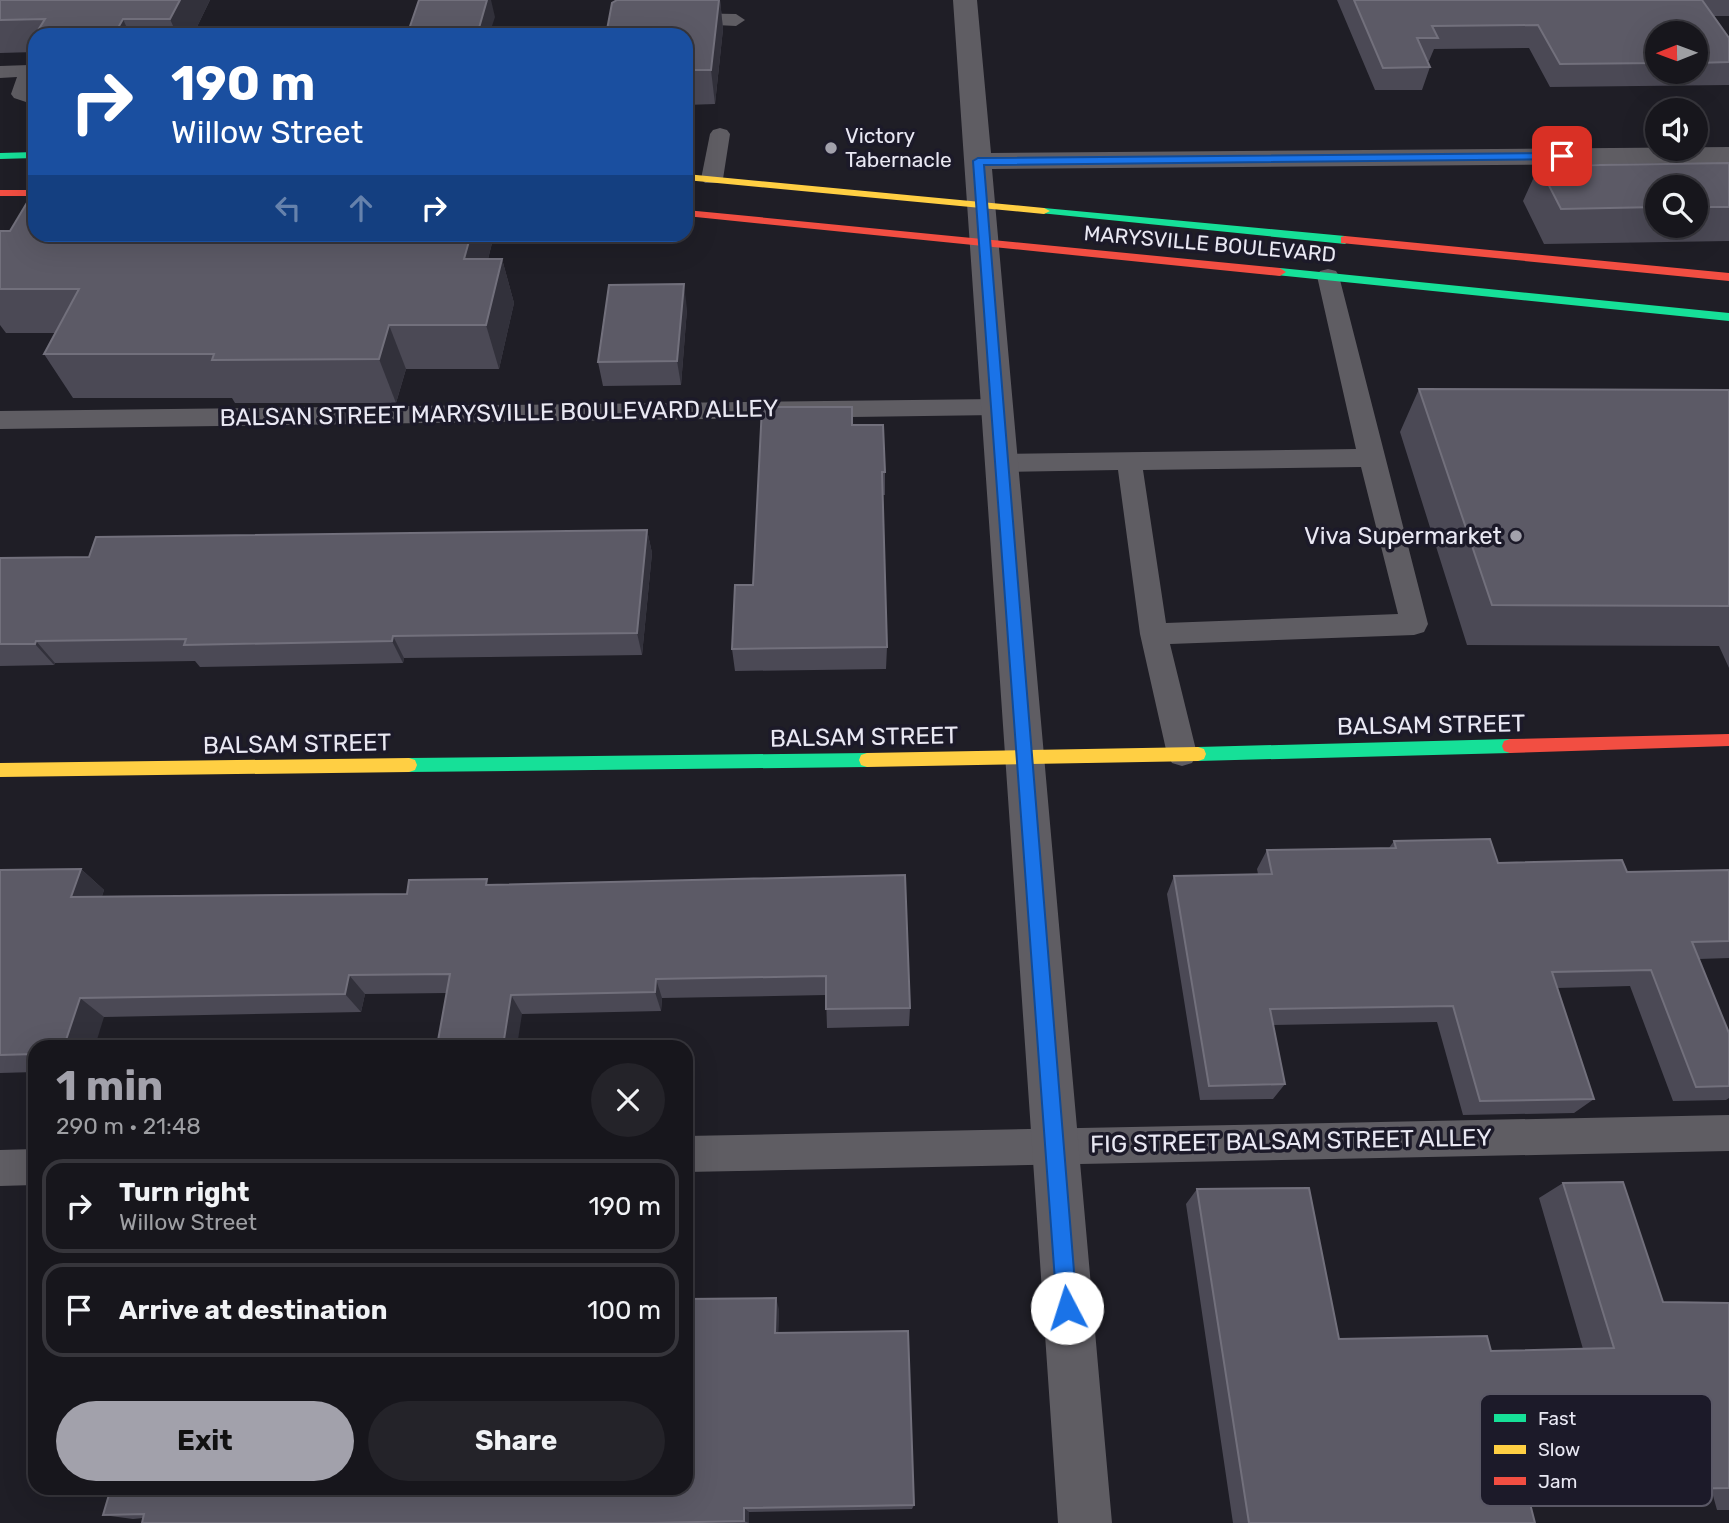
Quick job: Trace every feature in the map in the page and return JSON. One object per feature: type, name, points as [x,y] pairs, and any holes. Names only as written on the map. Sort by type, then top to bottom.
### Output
[{"type":"main road","points":[[0,156],[28,155]]},
{"type":"main road","name":"MARYSVILLE BOULEVARD","points":[[693,178],[981,225],[1328,276],[1729,317]]},
{"type":"main road","points":[[0,193],[28,194]]},
{"type":"main road","name":"MARYSVILLE BOULEVARD","points":[[693,213],[981,225],[1536,258],[1729,276]]},
{"type":"main road","points":[[1497,271],[1511,272],[1536,258]]},
{"type":"main road","points":[[1328,276],[1349,265]]},
{"type":"main road","name":"BALSAM STREET","points":[[0,770],[1026,758],[1729,740]]},
{"type":"street","points":[[965,0],[981,225],[1026,758],[1053,1146],[1085,1523]]},
{"type":"street","points":[[978,161],[1729,155]]},
{"type":"lane","points":[[668,19],[736,20]]},
{"type":"lane","points":[[0,72],[28,71]]},
{"type":"lane","points":[[28,74],[20,94],[28,97]]},
{"type":"lane","points":[[712,180],[720,134]]},
{"type":"lane","points":[[1154,634],[1414,624],[1328,276]]},
{"type":"lane","name":"BALSAN STREET MARYSVILLE BOULEVARD ALLEY","points":[[0,420],[997,407]]},
{"type":"lane","points":[[1002,463],[1371,458]]},
{"type":"lane","points":[[1129,461],[1154,634],[1182,754]]},
{"type":"lane","name":"FIG STREET BALSAM STREET ALLEY","points":[[693,1154],[1729,1133]]},
{"type":"lane","points":[[0,1168],[28,1167]]},
{"type":"building","points":[[0,0],[180,0],[170,19],[123,19],[118,28],[39,28],[45,19],[0,20]]},
{"type":"building","points":[[419,0],[487,0],[479,28],[409,28]]},
{"type":"building","points":[[617,0],[719,0],[711,70],[693,70],[693,28],[607,28],[612,3]]},
{"type":"building","points":[[1354,0],[1702,0],[1729,38],[1729,62],[1708,63],[1708,21],[1645,21],[1645,63],[1560,64],[1538,25],[1432,26],[1438,38],[1417,38],[1430,67],[1383,68]]},
{"type":"building","points":[[1729,163],[1729,207],[1708,207],[1708,175],[1645,175],[1645,207],[1561,209],[1539,166]]},
{"type":"building","points":[[28,201],[28,242],[469,242],[464,259],[502,259],[486,325],[389,325],[379,359],[212,360],[214,354],[44,354],[79,289],[0,289],[0,231],[10,231]]},
{"type":"building","points":[[684,284],[677,361],[598,362],[609,285]]},
{"type":"building","points":[[1419,389],[1729,390],[1729,606],[1492,605]]},
{"type":"building","points":[[762,407],[852,407],[852,425],[883,425],[887,647],[732,649],[735,585],[753,585]]},
{"type":"building","points":[[647,530],[637,633],[393,636],[392,641],[184,645],[186,639],[0,644],[0,558],[89,557],[96,537]]},
{"type":"building","points":[[1490,839],[1498,863],[1622,860],[1627,872],[1729,870],[1729,941],[1692,942],[1729,1033],[1729,1086],[1696,1087],[1651,970],[1552,972],[1594,1099],[1480,1101],[1453,1006],[1270,1009],[1285,1084],[1209,1086],[1174,876],[1272,874],[1267,850],[1396,848],[1394,841]]},
{"type":"building","points":[[81,869],[71,897],[407,894],[409,880],[487,879],[486,885],[905,875],[910,1008],[826,1009],[826,976],[656,979],[655,992],[511,995],[504,1040],[438,1040],[450,974],[349,975],[345,994],[80,998],[66,1040],[28,1040],[28,1054],[0,1055],[0,870]]},
{"type":"building","points":[[1623,1182],[1663,1302],[1729,1303],[1729,1488],[1712,1488],[1712,1394],[1480,1394],[1480,1506],[1531,1506],[1535,1523],[1249,1523],[1197,1189],[1309,1188],[1339,1339],[1487,1336],[1491,1351],[1614,1348],[1563,1183]]},
{"type":"building","points":[[776,1298],[775,1333],[908,1331],[914,1505],[744,1508],[744,1521],[652,1523],[142,1523],[144,1514],[103,1515],[109,1495],[693,1495],[693,1299]]},
{"type":"traffic: fast","points":[[0,156],[28,155]]},
{"type":"traffic: fast","points":[[1044,211],[1345,240]]},
{"type":"traffic: fast","points":[[1280,272],[1729,317]]},
{"type":"traffic: fast","points":[[1198,754],[1510,746]]},
{"type":"traffic: fast","points":[[409,765],[867,760]]},
{"type":"traffic: slow","points":[[693,178],[1044,211]]},
{"type":"traffic: slow","points":[[867,760],[1198,754]]},
{"type":"traffic: slow","points":[[0,770],[409,765]]},
{"type":"traffic: jam","points":[[0,193],[28,193]]},
{"type":"traffic: jam","points":[[693,214],[1280,272]]},
{"type":"traffic: jam","points":[[1345,240],[1729,277]]},
{"type":"traffic: jam","points":[[1510,746],[1729,740]]},
{"type":"place","name":"Victory Tabernacle","points":[[831,148]]},
{"type":"place","name":"Viva Supermarket","points":[[1516,536]]},
{"type":"route","points":[[1067,1308],[978,161],[1562,156]]}]
